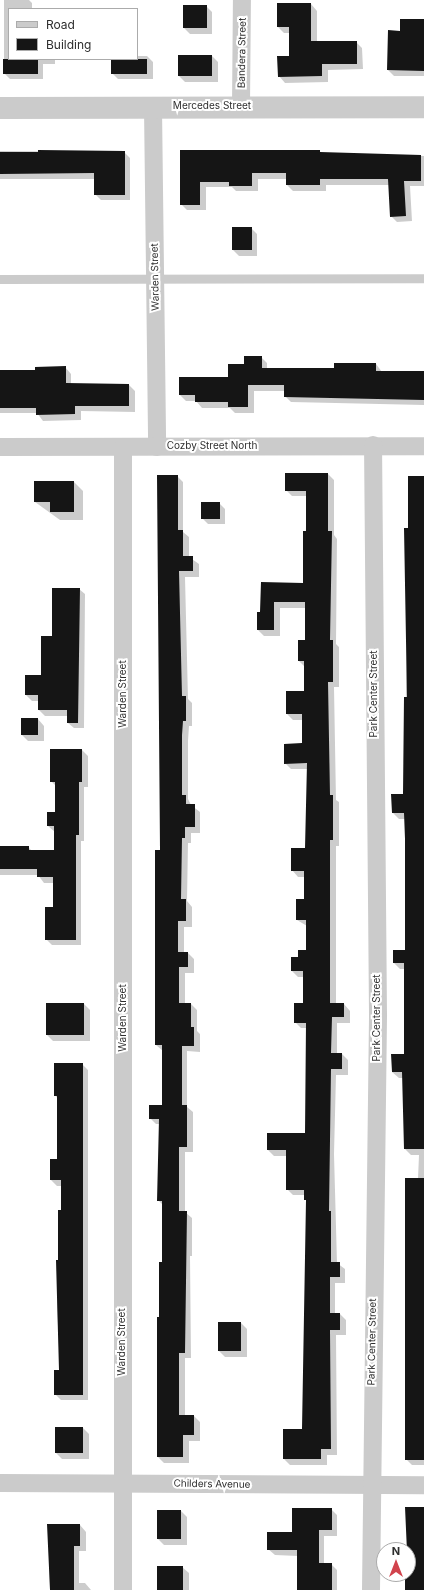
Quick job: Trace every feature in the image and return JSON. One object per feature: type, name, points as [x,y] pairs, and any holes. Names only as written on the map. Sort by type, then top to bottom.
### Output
[{"type":"street","name":"Bandera Street","points":[[241,106],[242,0]]},
{"type":"street","name":"Mercedes Street","points":[[0,108],[241,106],[424,107]]},
{"type":"street","name":"Warden Street","points":[[153,107],[157,447]]},
{"type":"street","name":"Park Center Street","points":[[371,1590],[370,1485],[378,1014],[374,445]]},
{"type":"street","name":"Cozby Street North","points":[[0,447],[424,446]]},
{"type":"street","name":"Warden Street","points":[[123,447],[123,1590]]},
{"type":"street","name":"Childers Avenue","points":[[0,1483],[424,1485]]},
{"type":"lane","points":[[0,279],[424,278]]},
{"type":"building","points":[[277,3],[311,3],[311,41],[357,41],[357,64],[322,64],[322,76],[278,77],[277,56],[289,56],[289,27],[277,27]]},
{"type":"building","points":[[183,5],[207,5],[207,28],[183,28]]},
{"type":"building","points":[[400,19],[424,19],[424,71],[387,70],[388,30],[400,31]]},
{"type":"building","points":[[178,55],[212,55],[212,76],[178,76]]},
{"type":"building","points":[[3,59],[38,60],[38,74],[3,74]]},
{"type":"building","points":[[147,59],[147,74],[111,74],[111,60]]},
{"type":"building","points":[[38,150],[125,151],[125,195],[94,195],[94,173],[0,174],[0,152],[38,152]]},
{"type":"building","points":[[180,150],[320,150],[320,152],[421,155],[421,181],[404,181],[406,216],[390,217],[388,179],[320,179],[320,185],[286,185],[286,173],[252,173],[252,186],[229,186],[229,182],[200,182],[200,205],[180,205]]},
{"type":"building","points":[[232,227],[252,227],[252,250],[232,250]]},
{"type":"building","points":[[244,356],[262,356],[262,368],[334,368],[334,363],[376,363],[376,371],[424,371],[424,400],[284,397],[284,385],[248,385],[248,407],[228,407],[228,402],[195,402],[195,395],[179,395],[179,377],[228,377],[228,364],[244,364]]},
{"type":"building","points":[[66,366],[66,383],[129,384],[129,406],[75,406],[75,414],[36,415],[36,408],[0,408],[0,370],[35,370],[35,367]]},
{"type":"building","points":[[285,473],[328,473],[328,531],[332,531],[330,640],[333,640],[333,682],[328,682],[330,795],[333,795],[333,840],[330,840],[330,1003],[344,1003],[344,1017],[332,1017],[331,1053],[342,1053],[342,1069],[331,1069],[329,1211],[331,1211],[331,1262],[340,1262],[340,1277],[330,1277],[330,1313],[340,1313],[340,1330],[330,1330],[331,1449],[321,1449],[321,1459],[283,1459],[283,1429],[302,1429],[306,1200],[304,1200],[304,1190],[286,1190],[286,1150],[267,1150],[267,1133],[305,1133],[306,1023],[294,1023],[294,1003],[303,1003],[303,971],[291,971],[291,957],[298,957],[298,950],[306,950],[306,920],[296,920],[296,899],[304,899],[304,871],[291,871],[291,848],[305,848],[307,763],[284,764],[284,744],[302,743],[302,714],[286,714],[286,691],[304,691],[304,661],[298,661],[298,640],[305,640],[305,602],[274,602],[274,630],[257,630],[257,612],[260,612],[261,582],[303,583],[303,531],[306,531],[306,491],[285,491]]},
{"type":"building","points":[[157,475],[178,475],[178,530],[183,530],[183,556],[193,556],[193,571],[179,571],[182,696],[186,696],[186,721],[183,721],[182,735],[182,795],[186,795],[186,804],[195,804],[195,827],[185,827],[185,838],[182,838],[181,899],[186,899],[186,921],[178,921],[178,952],[188,952],[188,967],[179,967],[179,1003],[191,1003],[191,1027],[194,1027],[194,1046],[182,1046],[182,1105],[187,1105],[187,1147],[179,1147],[179,1211],[187,1211],[185,1353],[179,1353],[179,1415],[194,1415],[194,1435],[183,1435],[183,1457],[157,1457],[157,1317],[159,1317],[159,1262],[162,1262],[162,1201],[157,1201],[159,1119],[149,1119],[149,1105],[162,1105],[162,1045],[155,1045],[155,850],[160,850]]},
{"type":"building","points":[[408,476],[424,476],[424,1149],[404,1149],[402,1072],[392,1072],[391,1054],[404,1054],[404,963],[393,963],[393,950],[405,950],[404,813],[392,813],[391,794],[403,794],[404,697],[407,697],[404,528],[408,528]]},
{"type":"building","points":[[34,481],[74,481],[74,512],[50,512],[50,502],[34,502]]},
{"type":"building","points":[[201,502],[220,502],[220,519],[201,519]]},
{"type":"building","points":[[52,588],[80,588],[78,723],[67,723],[67,710],[38,710],[38,695],[25,695],[25,675],[41,675],[41,636],[52,636]]},
{"type":"building","points":[[21,718],[38,718],[38,735],[21,735]]},
{"type":"building","points":[[50,749],[82,749],[82,782],[79,782],[79,835],[76,835],[76,940],[45,940],[45,907],[53,907],[53,877],[37,877],[37,869],[0,869],[0,846],[29,846],[29,850],[54,850],[54,826],[47,826],[47,812],[55,812],[55,782],[50,782]]},
{"type":"building","points":[[46,1003],[84,1003],[84,1035],[46,1035]]},
{"type":"building","points":[[54,1063],[83,1063],[83,1395],[54,1395],[54,1370],[59,1370],[56,1260],[58,1260],[58,1210],[61,1210],[61,1180],[50,1180],[50,1159],[57,1159],[57,1096],[54,1096]]},
{"type":"building","points":[[405,1178],[424,1178],[424,1460],[405,1460]]},
{"type":"building","points":[[218,1322],[241,1322],[241,1351],[218,1351]]},
{"type":"building","points":[[55,1427],[83,1427],[83,1453],[55,1453]]},
{"type":"building","points":[[405,1507],[424,1507],[424,1590],[405,1590],[405,1582],[416,1582],[416,1542],[407,1542]]},
{"type":"building","points":[[292,1508],[332,1508],[332,1530],[319,1530],[319,1563],[332,1563],[332,1590],[297,1590],[297,1550],[267,1550],[267,1532],[292,1532]]},
{"type":"building","points":[[157,1510],[181,1510],[181,1539],[157,1539]]},
{"type":"building","points":[[47,1524],[80,1524],[80,1546],[74,1546],[74,1590],[50,1590]]},
{"type":"building","points":[[157,1566],[183,1566],[183,1590],[157,1590]]}]
